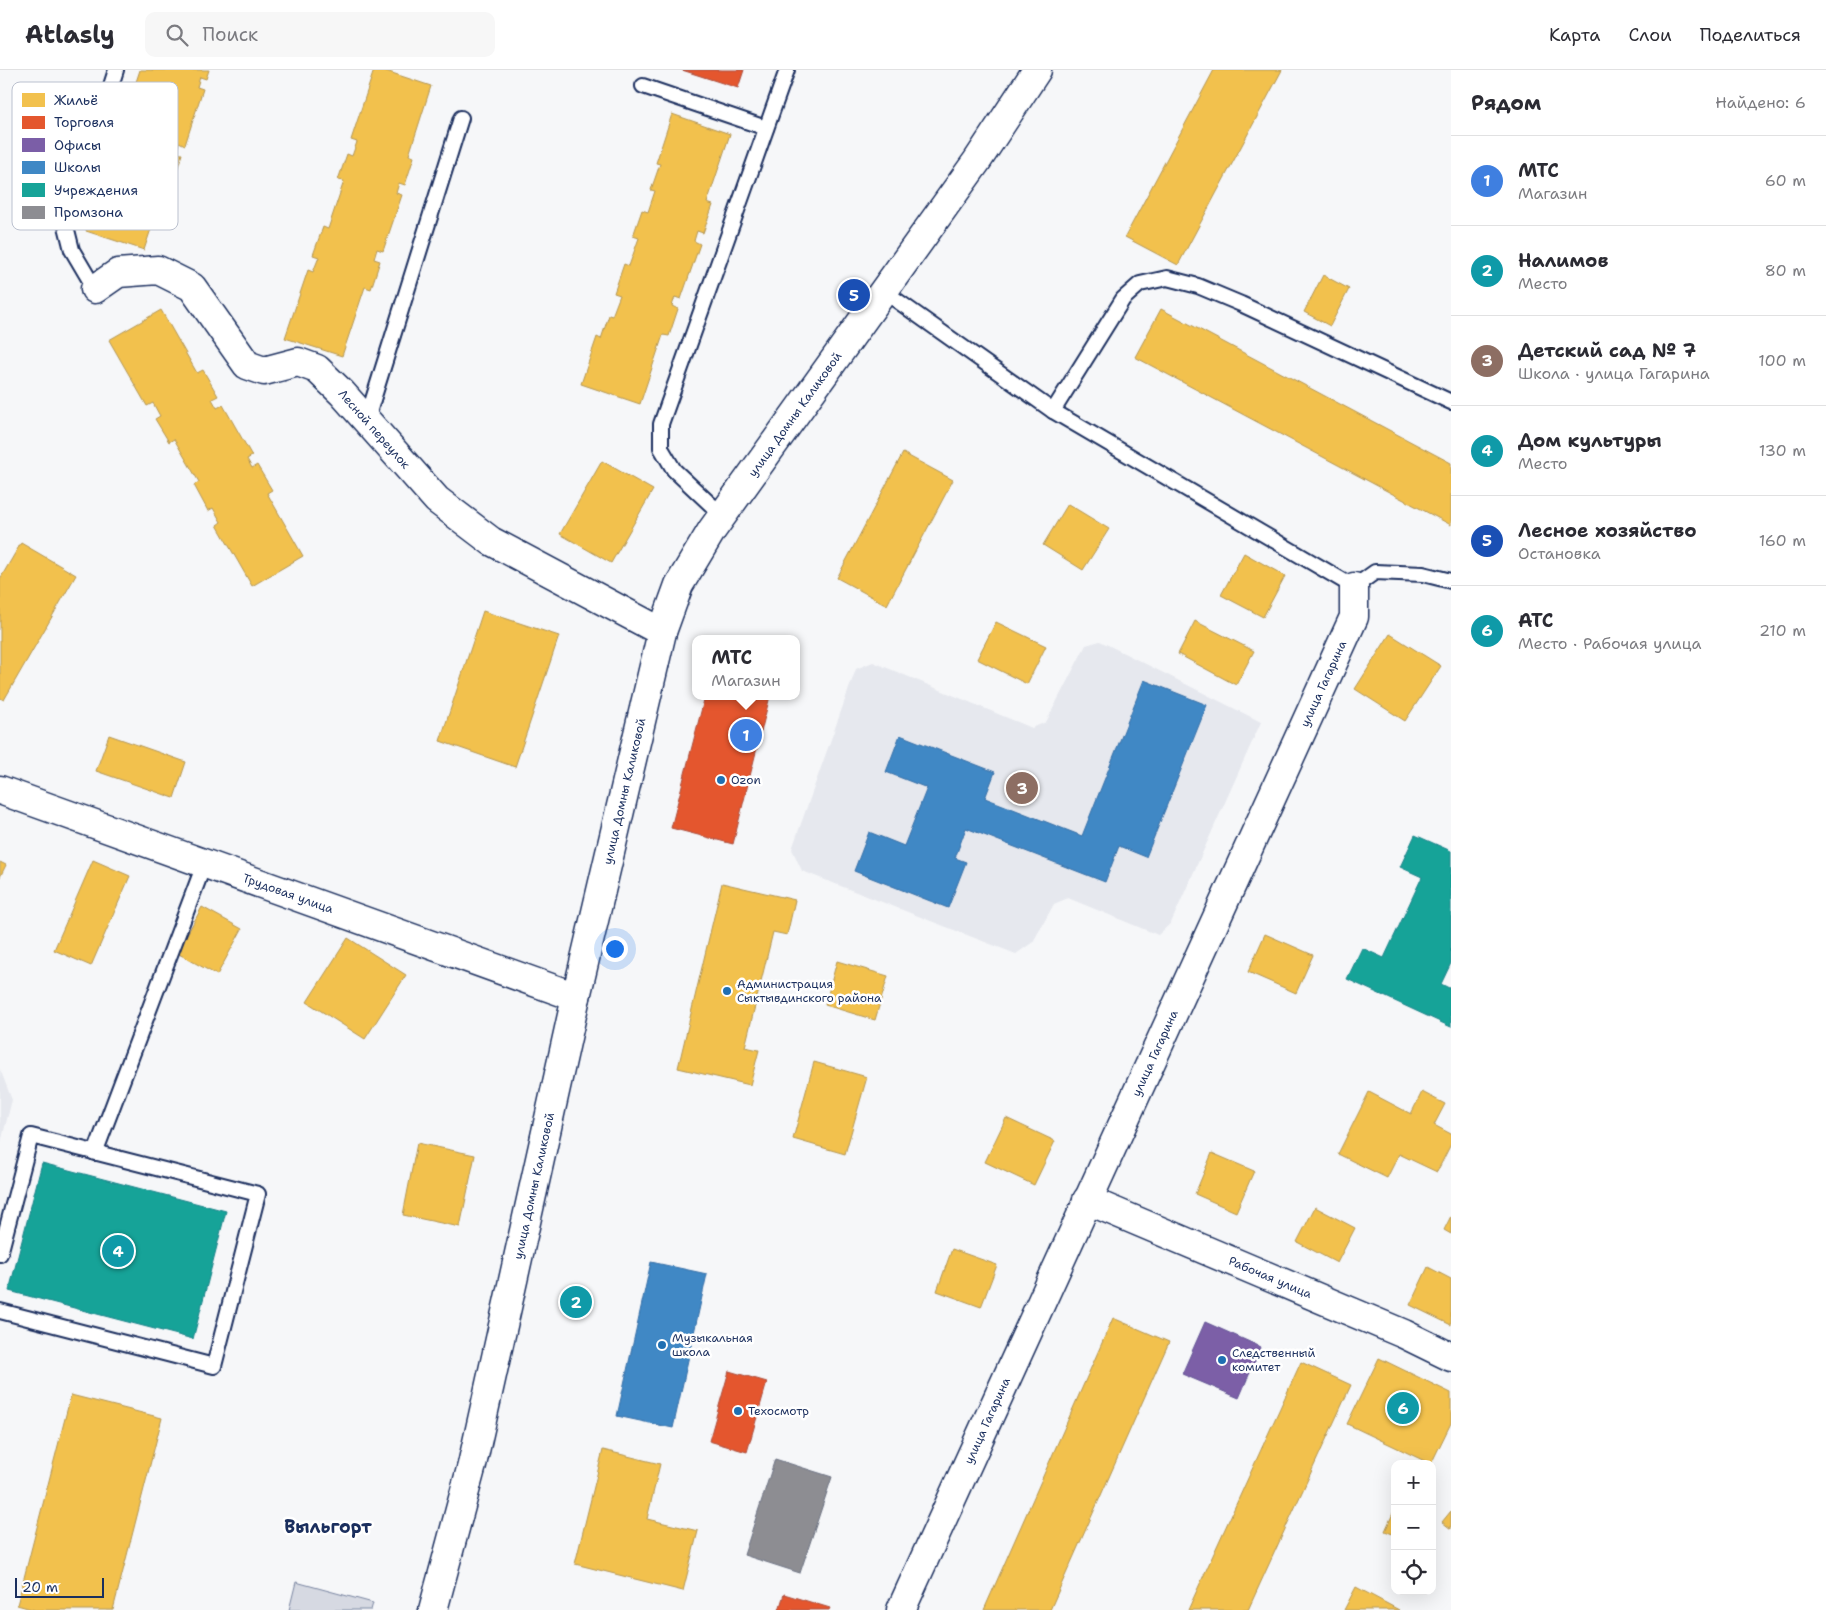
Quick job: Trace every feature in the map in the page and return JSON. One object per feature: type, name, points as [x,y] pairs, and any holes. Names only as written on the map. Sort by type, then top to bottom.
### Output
[{"type":"street","name":"улица Домны Каликовой","points":[[433,1610],[472,1465],[576,997],[662,632],[679,585],[723,516],[978,161],[1037,70]]},
{"type":"street","name":"Лесной переулок","points":[[95,289],[118,273],[158,270],[192,287],[247,365],[264,371],[298,362],[317,369],[342,393],[437,500],[491,541],[662,632]]},
{"type":"street","name":"улица Гагарина","points":[[901,1610],[1354,618],[1354,587]]},
{"type":"street","name":"Трудовая улица","points":[[0,790],[205,862],[576,997]]},
{"type":"street","name":"Рабочая улица","points":[[1087,1200],[1404,1334],[1451,1358]]},
{"type":"lane","points":[[112,82],[116,70]]},
{"type":"lane","points":[[723,516],[674,470],[661,448],[661,424],[787,70]]},
{"type":"lane","points":[[643,86],[766,128]]},
{"type":"lane","points":[[366,422],[460,118]]},
{"type":"lane","points":[[67,230],[72,250],[95,289]]},
{"type":"lane","points":[[1054,411],[1124,299],[1140,284],[1167,278],[1198,286],[1242,304],[1451,402]]},
{"type":"lane","points":[[885,292],[1054,411],[1354,587],[1374,572],[1422,574],[1451,581]]},
{"type":"lane","points":[[96,1153],[205,862]]},
{"type":"lane","points":[[0,1254],[31,1136],[258,1194],[214,1366],[0,1311]]},
{"type":"shaded area","points":[[1100,641],[1261,722],[1171,923],[1158,935],[1068,898],[1054,904],[1033,942],[1016,954],[802,871],[792,849],[856,669],[873,662],[1032,728],[1046,722],[1086,645]]},
{"type":"shaded area","points":[[0,1069],[12,1100],[0,1146]]},
{"type":"shaded area","points":[[296,1582],[373,1603],[371,1610],[289,1610]]},
{"type":"building: Жильё","points":[[140,70],[209,70],[206,79],[200,77],[197,87],[203,89],[185,145],[179,142],[178,146],[178,82],[136,82]]},
{"type":"building: Жильё","points":[[374,70],[383,70],[431,86],[409,155],[414,157],[405,185],[399,183],[396,193],[402,195],[383,251],[377,249],[374,259],[380,261],[371,289],[365,287],[342,356],[285,338],[308,270],[313,272],[319,257],[313,255],[323,227],[328,229],[344,181],[338,180],[347,154],[352,156],[357,142],[351,140]]},
{"type":"building: Жильё","points":[[1214,70],[1282,70],[1178,265],[1125,237]]},
{"type":"building: Жильё","points":[[672,114],[730,134],[707,203],[713,205],[703,233],[697,231],[694,241],[700,244],[681,299],[675,297],[672,306],[678,309],[669,336],[663,335],[640,404],[581,384],[597,337],[601,339],[609,315],[612,316],[620,295],[614,293],[624,264],[629,266],[639,238],[633,236],[642,210],[648,212],[655,191],[651,190],[660,164],[656,163]]},
{"type":"building: Жильё","points":[[178,153],[182,154],[178,167]]},
{"type":"building: Жильё","points":[[86,230],[151,230],[144,250]]},
{"type":"building: Жильё","points":[[1323,275],[1349,289],[1330,326],[1304,312]]},
{"type":"building: Жильё","points":[[1161,309],[1451,463],[1451,525],[1135,357]]},
{"type":"building: Жильё","points":[[161,310],[197,373],[203,370],[218,396],[212,399],[217,408],[223,405],[252,456],[247,459],[252,468],[257,465],[272,490],[267,493],[303,556],[252,586],[217,525],[221,522],[213,508],[208,511],[194,485],[199,482],[174,439],[169,442],[155,419],[160,416],[153,403],[147,406],[109,340]]},
{"type":"building: Жильё","points":[[903,453],[953,480],[887,605],[837,578]]},
{"type":"building: Жильё","points":[[602,461],[653,490],[611,563],[560,534]]},
{"type":"building: Жильё","points":[[1068,504],[1109,529],[1083,570],[1043,545]]},
{"type":"building: Жильё","points":[[21,543],[76,575],[4,700],[0,698],[0,579]]},
{"type":"building: Жильё","points":[[1244,553],[1285,576],[1263,617],[1221,595]]},
{"type":"building: Жильё","points":[[483,611],[559,636],[515,767],[440,741]]},
{"type":"building: Жильё","points":[[1195,621],[1254,651],[1236,685],[1178,654]]},
{"type":"building: Жильё","points":[[996,622],[1046,646],[1027,684],[977,659]]},
{"type":"building: Жильё","points":[[1390,634],[1441,666],[1405,721],[1355,689]]},
{"type":"building: Жильё","points":[[109,735],[186,762],[174,798],[96,771]]},
{"type":"building: Жильё","points":[[93,860],[130,876],[91,966],[54,950]]},
{"type":"building: Жильё","points":[[0,862],[6,865],[0,877]]},
{"type":"building: Жильё","name":"Администрация Сыктывдинского района","points":[[722,883],[795,900],[787,935],[773,932],[745,1047],[759,1050],[750,1085],[678,1068]]},
{"type":"building: Жильё","points":[[202,907],[242,929],[217,975],[177,953]]},
{"type":"building: Жильё","points":[[1265,934],[1313,955],[1296,993],[1248,972]]},
{"type":"building: Жильё","points":[[348,938],[406,975],[365,1039],[307,1002]]},
{"type":"building: Жильё","points":[[837,961],[888,976],[875,1020],[825,1005]]},
{"type":"building: Жильё","points":[[814,1062],[867,1077],[845,1154],[793,1139]]},
{"type":"building: Жильё","points":[[1369,1092],[1411,1114],[1422,1092],[1445,1104],[1434,1125],[1451,1134],[1451,1144],[1437,1172],[1399,1154],[1387,1178],[1338,1154]]},
{"type":"building: Жильё","points":[[1006,1118],[1055,1141],[1034,1185],[985,1162]]},
{"type":"building: Жильё","points":[[417,1143],[475,1155],[460,1227],[403,1215]]},
{"type":"building: Жильё","points":[[1212,1153],[1254,1171],[1236,1212],[1195,1194]]},
{"type":"building: Жильё","points":[[1315,1207],[1355,1228],[1337,1263],[1297,1242]]},
{"type":"building: Жильё","points":[[1451,1216],[1451,1234],[1444,1230]]},
{"type":"building: Жильё","points":[[952,1249],[997,1265],[981,1307],[937,1291]]},
{"type":"building: Жильё","points":[[1428,1267],[1451,1279],[1451,1325],[1410,1305]]},
{"type":"building: Жильё","points":[[1113,1318],[1169,1342],[1050,1610],[984,1610]]},
{"type":"building: Жильё","points":[[1379,1358],[1451,1393],[1451,1423],[1433,1460],[1423,1460],[1347,1424]]},
{"type":"building: Жильё","points":[[1301,1362],[1351,1385],[1248,1610],[1188,1610]]},
{"type":"building: Жильё","points":[[71,1395],[162,1418],[113,1610],[35,1610],[17,1605]]},
{"type":"building: Жильё","points":[[603,1450],[660,1464],[647,1519],[698,1531],[683,1591],[575,1564]]},
{"type":"building: Жильё","points":[[1451,1511],[1451,1529],[1442,1522]]},
{"type":"building: Жильё","points":[[1391,1518],[1391,1533],[1385,1531]]},
{"type":"building: Жильё","points":[[1356,1587],[1399,1610],[1344,1610]]},
{"type":"building: Торговля","points":[[682,70],[744,70],[738,88]]},
{"type":"building: Торговля","points":[[704,700],[769,700],[733,844],[671,828]]},
{"type":"building: Торговля","name":"Техосмотр","points":[[729,1371],[767,1382],[747,1452],[709,1441]]},
{"type":"building: Торговля","points":[[784,1594],[830,1608],[829,1610],[779,1610]]},
{"type":"building: Офисы","name":"Следственный комитет","points":[[1205,1322],[1261,1347],[1239,1398],[1182,1374]]},
{"type":"building: Школы","points":[[1144,680],[1207,705],[1146,857],[1119,846],[1105,882],[966,828],[955,858],[966,862],[948,908],[854,871],[869,832],[904,846],[927,788],[886,772],[900,735],[995,772],[985,798],[1082,836]]},
{"type":"building: Школы","name":"Музыкальная школа","points":[[651,1262],[707,1274],[673,1428],[617,1416]]},
{"type":"building: Учреждения","points":[[1415,835],[1451,851],[1451,963],[1441,984],[1451,989],[1451,1027],[1347,979],[1362,948],[1384,958],[1422,877],[1400,867]]},
{"type":"building: Учреждения","points":[[42,1163],[226,1211],[193,1339],[9,1291]]},
{"type":"building: Промзона","points":[[775,1459],[832,1477],[800,1573],[744,1555]]},
{"type":"place","name":"Лесное хозяйство","points":[[854,295]]},
{"type":"place","name":"МТС","points":[[746,735]]},
{"type":"place","name":"Ozon","points":[[721,780]]},
{"type":"place","name":"Детский сад № 7","points":[[1022,788]]},
{"type":"place","name":"Администрация Сыктывдинского района","points":[[727,991]]},
{"type":"place","name":"Дом культуры","points":[[118,1251]]},
{"type":"place","name":"Налимов","points":[[576,1302]]},
{"type":"place","name":"Музыкальная школа","points":[[662,1345]]},
{"type":"place","name":"Следственный комитет","points":[[1222,1360]]},
{"type":"place","name":"АТС","points":[[1403,1408]]},
{"type":"place","name":"Техосмотр","points":[[738,1411]]},
{"type":"district","name":"Выльгорт","points":[[328,1527]]}]
